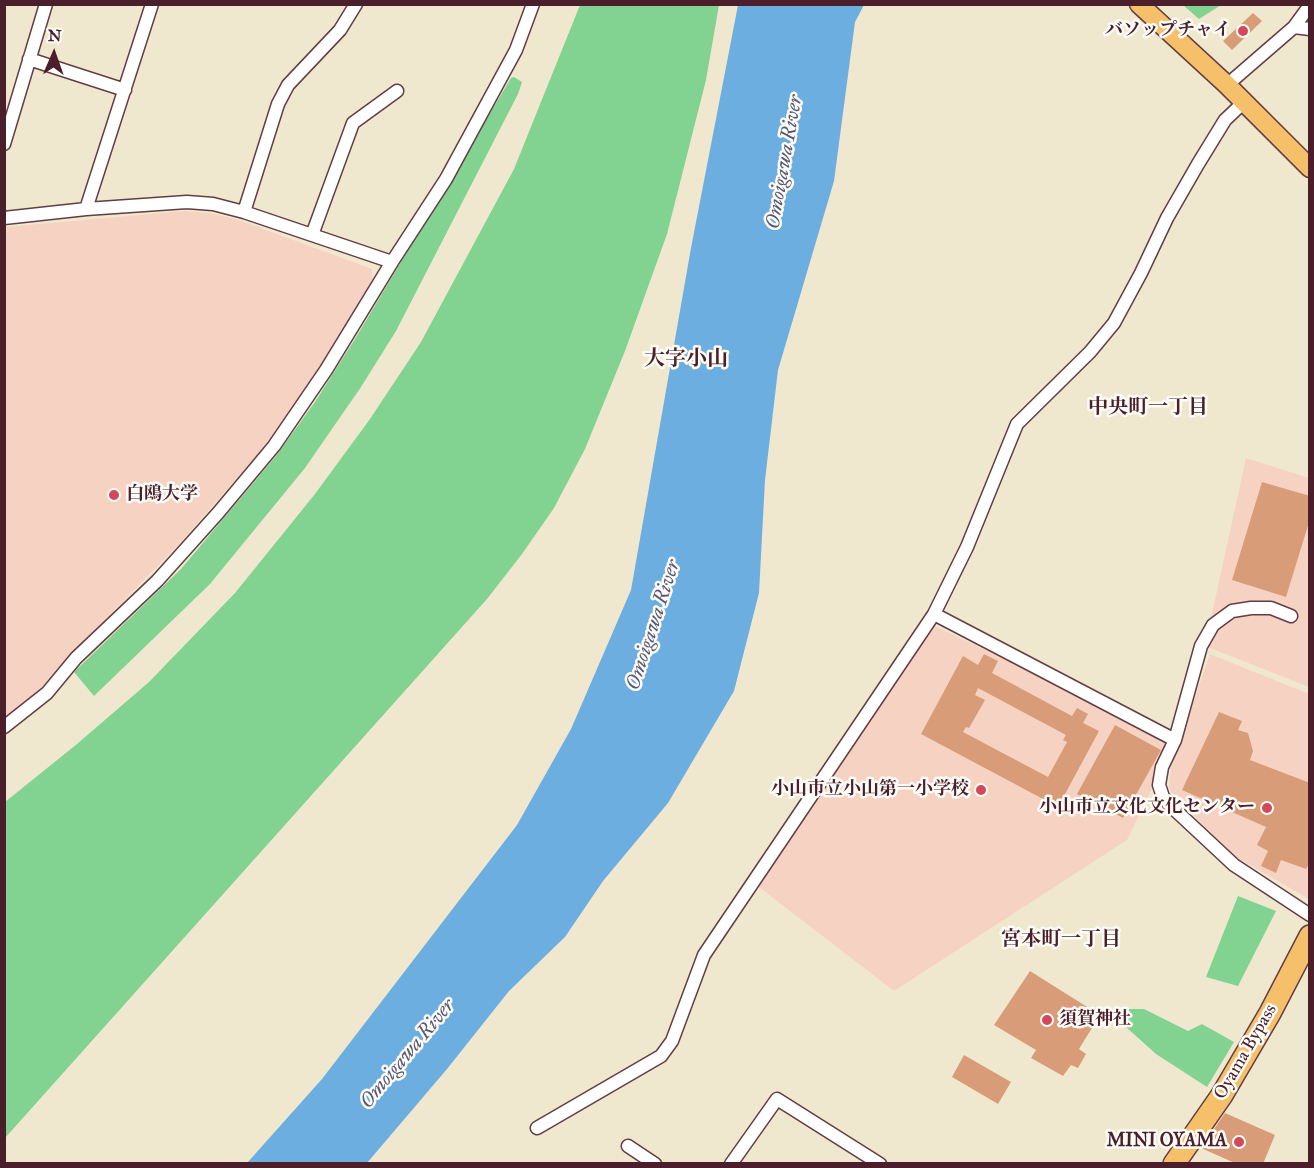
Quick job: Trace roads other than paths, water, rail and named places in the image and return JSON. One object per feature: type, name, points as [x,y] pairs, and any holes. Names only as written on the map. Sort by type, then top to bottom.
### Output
[{"type":"highway","name":"Oyama Bypass","points":[[1174,1164],[1222,1095],[1275,1003],[1310,936]]},
{"type":"main road","points":[[1139,4],[1227,85],[1310,168]]},
{"type":"main road","points":[[1155,4],[1227,85]]},
{"type":"street","points":[[4,144],[46,4]]},
{"type":"street","points":[[86,209],[152,4]]},
{"type":"street","points":[[244,212],[278,104],[288,85],[340,30],[356,4]]},
{"type":"street","points":[[4,728],[47,693],[76,658],[157,580],[274,446],[301,409],[446,179],[516,50],[533,4]]},
{"type":"street","points":[[1227,85],[1294,27],[1310,5]]},
{"type":"street","points":[[1294,27],[1310,29]]},
{"type":"street","points":[[29,59],[125,90]]},
{"type":"street","points":[[312,235],[353,123],[397,91]]},
{"type":"street","points":[[537,1128],[661,1056],[672,1041],[704,955],[933,614],[967,547],[1017,424],[1089,352],[1114,323],[1167,218],[1198,164],[1225,120],[1244,102]]},
{"type":"street","points":[[4,218],[86,209],[187,202],[213,204],[244,212],[392,262]]},
{"type":"street","points":[[1291,616],[1271,608],[1251,608],[1232,611],[1212,625],[1201,646],[1175,741],[1162,767],[1159,784],[1163,797],[1234,865],[1310,915]]},
{"type":"street","points":[[933,614],[1175,741]]},
{"type":"street","points":[[731,1164],[777,1100],[880,1164]]},
{"type":"street","points":[[628,1146],[655,1164]]},
{"type":"water","name":"Omoigawa River","points":[[738,5],[864,5],[855,22],[834,181],[778,370],[765,480],[759,593],[734,691],[668,803],[603,881],[565,937],[509,991],[447,1069],[367,1163],[247,1163],[322,1079],[517,825],[571,729],[631,590],[691,248]]},
{"type":"place","name":"バソップチャイ","points":[[1243,31]]},
{"type":"place","name":"白鴎大学","points":[[114,495]]},
{"type":"place","name":"小山市立小山第一小学校","points":[[981,790]]},
{"type":"place","name":"小山市立文化文化センター","points":[[1267,808]]},
{"type":"place","name":"須賀神社","points":[[1047,1020]]},
{"type":"place","name":"MINI OYAMA","points":[[1239,1142]]},
{"type":"district","name":"大字小山","points":[[686,360]]},
{"type":"district","name":"中央町一丁目","points":[[1148,408]]},
{"type":"district","name":"宮本町一丁目","points":[[1061,940]]}]
